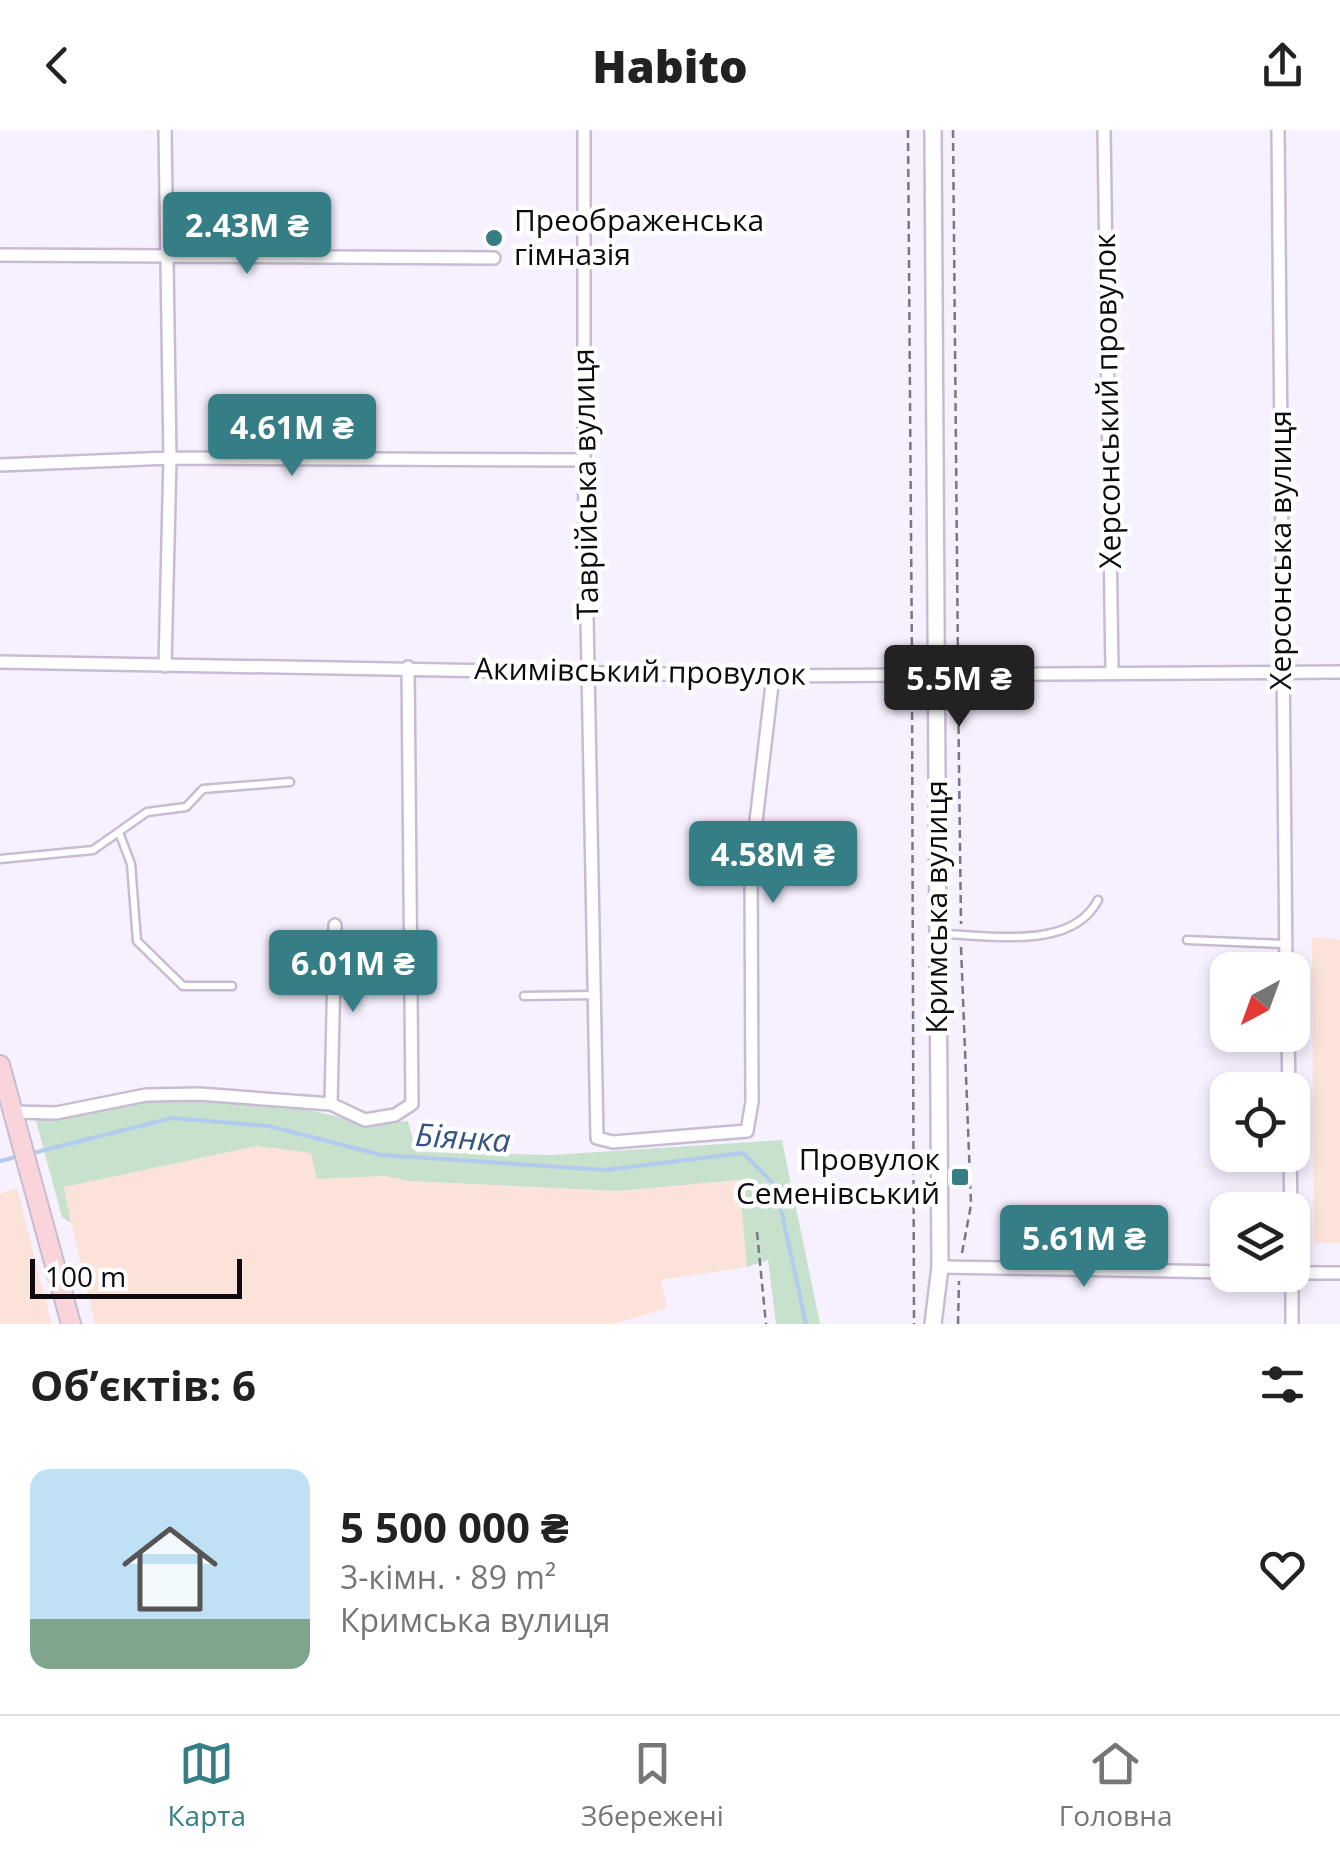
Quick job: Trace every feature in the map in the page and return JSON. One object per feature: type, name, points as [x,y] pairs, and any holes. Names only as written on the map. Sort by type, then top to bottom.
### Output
[{"type":"main road","points":[[0,1065],[71,1324]]},
{"type":"street","points":[[165,130],[170,458],[165,666]]},
{"type":"street","name":"Таврійська вулиця","points":[[584,130],[584,460],[597,1138],[612,1142],[747,1131],[752,1102],[752,864],[774,676]]},
{"type":"street","name":"Кримська вулиця","points":[[933,130],[940,1267],[933,1324]]},
{"type":"street","name":"Херсонський провулок","points":[[1104,130],[1112,671]]},
{"type":"street","name":"Херсонська вулиця","points":[[1278,130],[1286,952]]},
{"type":"street","points":[[0,254],[494,258]]},
{"type":"street","points":[[0,465],[170,458],[584,460]]},
{"type":"street","name":"Акимівський провулок","points":[[0,662],[774,676],[1340,672]]},
{"type":"street","points":[[10,1110],[56,1113],[163,1094],[274,1097],[331,1104],[365,1120],[395,1115],[412,1104],[408,667]]},
{"type":"street","points":[[331,1104],[335,926]]},
{"type":"street","points":[[940,1267],[1210,1272]]},
{"type":"street","points":[[1310,1273],[1340,1273]]},
{"type":"street","points":[[1292,1324],[1293,1292]]},
{"type":"lane","points":[[0,859],[92,850],[120,836],[147,812],[186,807],[202,789],[290,782]]},
{"type":"lane","points":[[120,836],[131,864],[136,941],[184,986],[232,986]]},
{"type":"lane","points":[[936,934],[1062,933],[1082,924],[1098,900]]},
{"type":"lane","points":[[1187,940],[1286,944]]},
{"type":"lane","points":[[524,996],[594,995]]},
{"type":"path","points":[[908,130],[914,1324]]},
{"type":"path","points":[[953,130],[961,934],[971,1205],[959,1268],[958,1324]]},
{"type":"path","points":[[756,1232],[766,1324]]},
{"type":"shaded area","points":[[1312,937],[1340,940],[1340,1243],[1314,1243]]},
{"type":"shaded area","points":[[257,1146],[311,1153],[318,1179],[385,1176],[410,1181],[617,1191],[740,1180],[747,1267],[661,1280],[667,1308],[614,1324],[95,1324],[63,1187]]},
{"type":"shaded area","points":[[17,1188],[52,1324],[0,1324],[0,1194]]},
{"type":"green space","points":[[145,1100],[266,1100],[370,1124],[408,1121],[416,1152],[552,1155],[782,1140],[820,1324],[776,1324],[768,1260],[747,1267],[739,1180],[617,1191],[410,1181],[385,1176],[317,1179],[311,1153],[257,1146],[64,1187],[71,1223],[62,1217],[35,1117]]},
{"type":"waterway","name":"Біянка","points":[[29,1154],[172,1118],[269,1126],[381,1155],[606,1170],[743,1153],[776,1186],[806,1324]]},
{"type":"waterway","name":"Біянка","points":[[0,1161],[20,1156]]},
{"type":"place","name":"Преображенська гімназія","points":[[494,238]]},
{"type":"place","name":"Провулок Семенівський","points":[[960,1177]]}]
